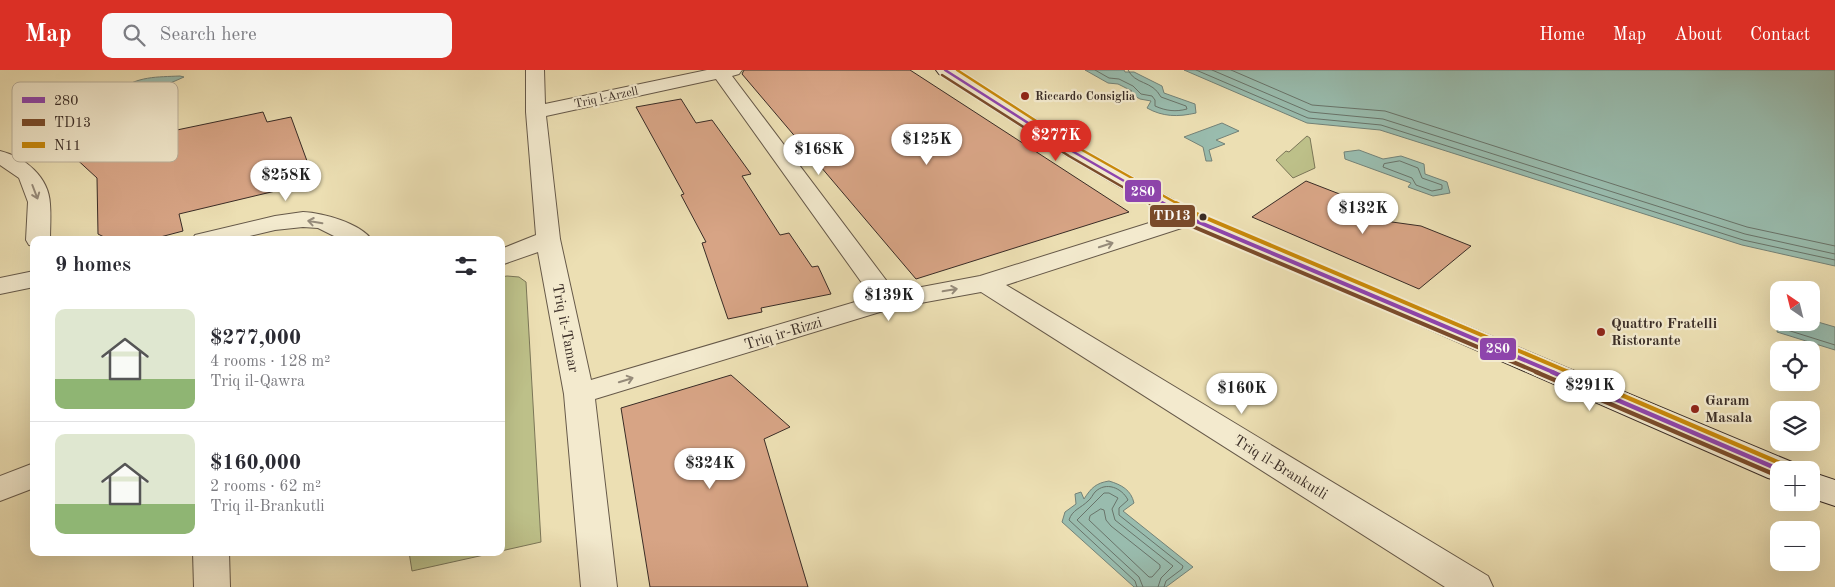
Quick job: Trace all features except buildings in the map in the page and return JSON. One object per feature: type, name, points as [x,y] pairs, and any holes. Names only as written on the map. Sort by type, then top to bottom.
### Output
[{"type":"street","name":"Triq it-Tamar","points":[[535,70],[536,112],[548,239],[579,394],[599,587]]},
{"type":"street","points":[[945,70],[1072,151],[1189,218],[1770,466]]},
{"type":"street","name":"Triq l-Arzell","points":[[536,112],[727,71]]},
{"type":"street","points":[[727,71],[888,301]]},
{"type":"street","points":[[0,158],[4,158],[28,175],[39,202],[38,236]]},
{"type":"street","name":"Triq ir-Rizzi","points":[[579,394],[888,301],[985,283],[1189,218]]},
{"type":"street","points":[[222,236],[284,222],[314,220],[352,236]]},
{"type":"street","points":[[505,256],[548,239]]},
{"type":"street","points":[[0,286],[30,280]]},
{"type":"street","name":"Triq il-Brankutli","points":[[985,283],[1475,587]]},
{"type":"street","points":[[0,489],[30,477]]},
{"type":"street","points":[[1820,483],[1835,484]]},
{"type":"street","points":[[1820,487],[1835,494]]},
{"type":"street","points":[[211,556],[212,587]]},
{"type":"green space","points":[[1307,136],[1310,138],[1315,168],[1293,178],[1276,160],[1286,151],[1289,152]]},
{"type":"green space","points":[[505,276],[519,277],[526,282],[541,542],[505,550]]},
{"type":"green space","points":[[410,556],[480,556],[412,571]]},
{"type":"water","points":[[1085,70],[1124,70],[1125,72],[1134,72],[1162,86],[1164,93],[1195,104],[1196,113],[1171,115],[1153,111],[1147,108],[1151,101],[1140,99],[1129,93],[1132,91],[1118,84],[1108,83]]},
{"type":"water","points":[[1184,70],[1835,70],[1835,266],[1742,245],[1380,130],[1307,123]]},
{"type":"water","points":[[156,77],[184,77],[173,82],[133,82]]},
{"type":"water","points":[[1222,123],[1239,131],[1216,140],[1225,144],[1209,150],[1212,161],[1206,161],[1203,147],[1184,137]]},
{"type":"water","points":[[1359,150],[1383,159],[1401,156],[1424,164],[1425,174],[1447,182],[1450,193],[1433,196],[1408,187],[1411,183],[1345,159],[1344,152]]},
{"type":"water","points":[[1820,323],[1835,327],[1835,350],[1820,345],[1820,341],[1806,341],[1777,332],[1820,331]]},
{"type":"water","points":[[1109,481],[1118,484],[1133,498],[1134,503],[1123,511],[1193,567],[1166,587],[1134,587],[1062,522],[1065,512],[1076,504],[1075,494],[1081,492],[1084,499],[1094,487]]},
{"type":"transit line","name":"280","points":[[945,70],[1072,151],[1189,218],[1770,466]]},
{"type":"transit line","name":"N11","points":[[957,70],[1075,146],[1192,212],[1775,461]]},
{"type":"transit line","name":"TD13","points":[[942,75],[1069,156],[1187,224],[1770,473]]},
{"type":"place","name":"Riccardo Consiglia","points":[[1025,96]]},
{"type":"place","name":"Quattro Fratelli Ristorante","points":[[1601,332]]},
{"type":"place","name":"Garam Masala","points":[[1695,409]]}]
